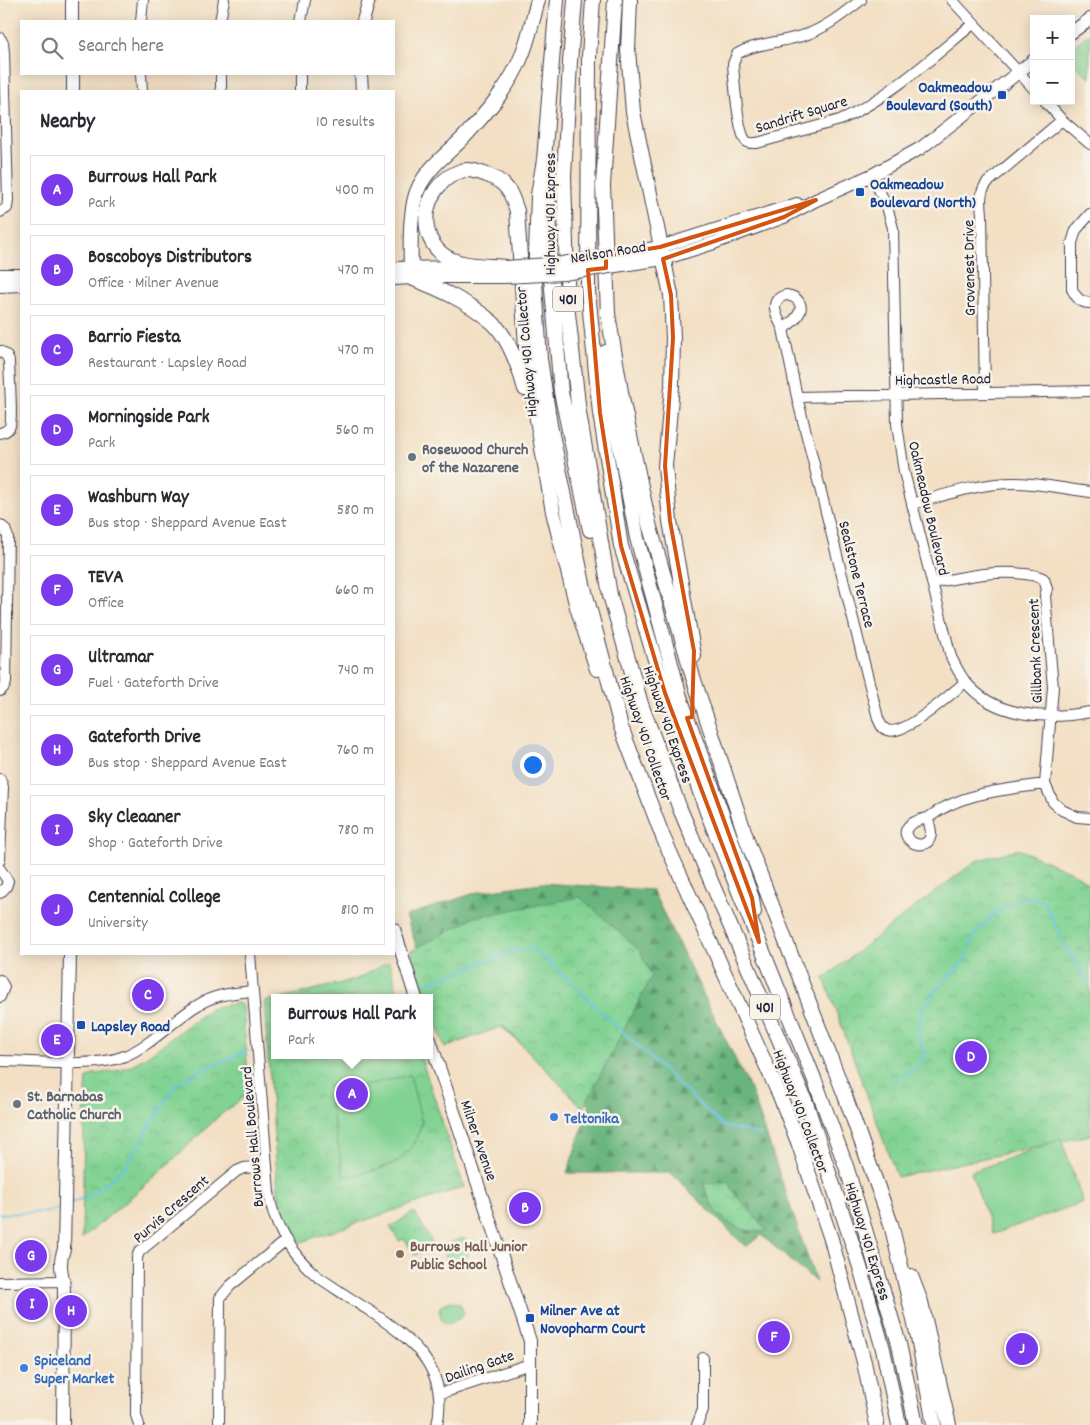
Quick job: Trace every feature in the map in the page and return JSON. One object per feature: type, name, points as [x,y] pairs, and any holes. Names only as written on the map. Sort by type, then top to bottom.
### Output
[{"type":"highway","points":[[538,0],[522,56],[506,86],[464,136],[428,172],[419,187],[413,202],[411,273],[451,295],[494,324],[513,353],[524,386],[546,498],[553,512]]},
{"type":"highway","name":"Highway 401 Collector","points":[[557,0],[544,160],[538,194],[535,283],[540,359],[550,425],[583,584],[621,727],[663,837],[780,1096],[798,1142],[831,1239],[864,1362],[877,1425]]},
{"type":"highway","name":"Highway 401 Express","points":[[575,0],[564,176],[568,313],[578,413],[610,595],[641,704],[680,809],[805,1100],[860,1267],[883,1349],[899,1425]]},
{"type":"highway","name":"Highway 401 Express","points":[[593,0],[589,56],[588,291],[600,413],[621,546],[666,693],[707,812],[815,1081],[847,1169],[899,1344],[916,1425]]},
{"type":"highway","name":"401","points":[[615,0],[603,185],[608,314],[622,398],[649,524],[693,677],[748,842],[844,1093],[891,1224],[918,1337],[934,1425]]},
{"type":"highway","points":[[630,0],[628,50],[633,112],[671,295],[673,338],[672,386],[665,466],[670,521],[694,650],[693,677]]},
{"type":"highway","points":[[544,160],[548,185],[549,255],[561,392],[592,540],[610,595]]},
{"type":"highway","points":[[505,272],[465,264],[442,254],[432,242],[425,226],[427,208],[434,191],[445,179],[462,170],[478,171],[496,178],[509,192],[517,211],[527,361],[553,512],[577,607],[606,698],[621,727]]},
{"type":"highway","points":[[608,314],[605,344],[611,400],[637,538],[680,697],[752,898],[759,942]]},
{"type":"highway","points":[[891,1224],[921,1302],[946,1411],[951,1425]]},
{"type":"main road","points":[[72,0],[72,20]]},
{"type":"main road","points":[[363,20],[369,0]]},
{"type":"main road","points":[[1075,30],[1090,19]]},
{"type":"main road","name":"Neilson Road","points":[[395,268],[411,273],[505,272],[564,274],[628,259],[714,244],[784,217],[816,200],[872,175],[921,148],[1030,63]]},
{"type":"main road","points":[[72,75],[73,90]]},
{"type":"main road","points":[[361,75],[362,90]]},
{"type":"main road","name":"Neilson Road","points":[[395,279],[411,273]]},
{"type":"main road","points":[[0,275],[20,275]]},
{"type":"main road","points":[[0,286],[20,285]]},
{"type":"main road","points":[[395,932],[415,994]]},
{"type":"main road","points":[[64,1425],[64,1281],[69,1271],[69,1259],[64,1249],[64,1191],[70,955]]},
{"type":"main road","name":"Milner Avenue","points":[[433,1049],[530,1341],[530,1425]]},
{"type":"street","points":[[141,20],[143,0]]},
{"type":"street","points":[[220,20],[224,0]]},
{"type":"street","points":[[301,20],[305,0]]},
{"type":"street","name":"Sandrift Square","points":[[861,0],[833,21],[808,34],[736,54],[732,64],[741,129],[746,141],[757,143],[853,115],[887,92],[973,24]]},
{"type":"street","points":[[952,0],[1030,85]]},
{"type":"street","points":[[0,38],[3,43],[4,53],[8,200],[7,208],[0,212]]},
{"type":"street","points":[[141,75],[142,90]]},
{"type":"street","points":[[220,75],[221,90]]},
{"type":"street","points":[[300,75],[300,90]]},
{"type":"street","points":[[1049,105],[1062,120],[1090,144]]},
{"type":"street","name":"Grovenest Drive","points":[[985,392],[981,195],[987,183],[1062,120]]},
{"type":"street","name":"Oakmeadow Boulevard","points":[[872,175],[887,207],[893,228],[896,394],[900,452],[951,657],[965,682],[982,698],[1004,708],[1029,715],[1051,717],[1090,712]]},
{"type":"street","points":[[1090,214],[1076,230],[1072,243],[1072,289],[1075,296],[1082,301],[1090,303]]},
{"type":"street","name":"Sealstone Terrace","points":[[783,330],[797,397],[881,726],[885,730],[894,731],[904,728],[929,712],[965,682]]},
{"type":"street","points":[[0,351],[6,355],[9,361],[11,417],[9,427],[6,431],[0,433]]},
{"type":"street","name":"Highcastle Road","points":[[797,397],[1090,391]]},
{"type":"street","points":[[912,504],[980,486],[1000,484],[1043,485],[1090,492]]},
{"type":"street","points":[[0,525],[8,537],[6,683],[0,691]]},
{"type":"street","name":"Gillbank Crescent","points":[[932,583],[973,574],[994,572],[1036,575],[1044,578],[1053,687],[1051,717]]},
{"type":"street","points":[[1051,717],[1045,784],[1053,802],[1062,810],[1077,816],[1090,818]]},
{"type":"street","points":[[0,779],[3,787],[0,860]]},
{"type":"street","points":[[928,818],[947,805],[966,798],[1045,784]]},
{"type":"street","points":[[0,869],[8,881],[6,887],[0,892]]},
{"type":"street","name":"Burrows Hall Boulevard","points":[[250,955],[270,1203],[286,1240],[300,1262],[318,1277],[393,1326],[419,1349],[436,1380],[439,1413],[437,1425]]},
{"type":"street","points":[[0,980],[4,987],[0,997]]},
{"type":"street","points":[[0,1061],[96,1062],[121,1057],[142,1048],[198,1004],[221,995],[253,991]]},
{"type":"street","name":"Purvis Crescent","points":[[139,1425],[136,1415],[137,1258],[139,1252],[237,1171],[266,1166]]},
{"type":"street","points":[[219,1425],[220,1298],[230,1286],[286,1240]]},
{"type":"street","points":[[0,1282],[64,1281]]},
{"type":"street","points":[[697,1425],[703,1410],[703,1358]]},
{"type":"street","name":"Dailing Gate","points":[[438,1394],[530,1364]]},
{"type":"highlighted area","points":[[816,200],[784,217],[663,259],[671,295],[673,338],[665,466],[670,521],[694,651],[692,717],[687,718],[752,898],[759,942],[665,693],[621,546],[600,413],[588,270],[606,268],[606,256],[660,247]]},
{"type":"green space","points":[[1090,33],[1090,78],[1075,65],[1075,45]]},
{"type":"green space","points":[[1018,849],[1076,874],[1090,885],[1090,1135],[897,1177],[824,978],[976,861]]},
{"type":"green space","points":[[541,883],[652,890],[752,1093],[816,1282],[761,1235],[746,1247],[671,1173],[567,1173],[590,1105],[498,1024],[451,1046],[406,916],[478,892]]},
{"type":"green space","points":[[580,897],[640,951],[652,976],[583,1108],[504,1026],[445,1047],[433,1013],[433,994],[426,994],[411,951],[475,917]]},
{"type":"green space","points":[[389,962],[399,994],[297,994],[357,979]]},
{"type":"green space","points":[[271,1000],[271,1059],[421,1059],[464,1187],[301,1242],[286,1217],[278,1189],[264,1002]]},
{"type":"green space","points":[[238,1003],[243,1006],[249,1093],[219,1116],[158,1174],[82,1239],[84,1122],[87,1079],[94,1074],[112,1072],[130,1066],[146,1057],[207,1011],[216,1007]]},
{"type":"green space","points":[[410,1075],[422,1123],[414,1144],[400,1160],[377,1170],[344,1177],[329,1098],[332,1093]]},
{"type":"green space","points":[[1061,1139],[1083,1202],[993,1234],[971,1172]]},
{"type":"green space","points":[[704,1183],[729,1183],[731,1189],[767,1231],[745,1230],[726,1220],[712,1204]]},
{"type":"green space","points":[[414,1212],[433,1244],[415,1255],[404,1239],[399,1241],[390,1227]]},
{"type":"green space","points":[[461,1238],[466,1240],[468,1255],[466,1260],[456,1263],[447,1259],[444,1253],[445,1246]]},
{"type":"green space","points":[[451,1301],[460,1304],[464,1313],[460,1319],[445,1324],[441,1318],[439,1308]]},
{"type":"waterway","points":[[893,1081],[922,1064],[924,1053],[917,1029],[922,1011],[941,983],[964,962],[973,936],[996,912],[1015,900],[1029,896],[1044,902],[1066,948],[1090,984]]},
{"type":"waterway","points":[[428,983],[516,950],[532,949],[548,961],[723,1126],[761,1135]]},
{"type":"waterway","points":[[71,1203],[93,1194],[126,1166],[175,1085],[198,1072],[248,1051]]},
{"type":"waterway","points":[[0,1214],[49,1212],[59,1208]]},
{"type":"place","name":"Oakmeadow Boulevard (South)","points":[[1002,95]]},
{"type":"place","name":"Oakmeadow Boulevard (North)","points":[[860,192]]},
{"type":"place","name":"Rosewood Church of the Nazarene","points":[[412,457]]},
{"type":"place","name":"Barrio Fiesta","points":[[148,995]]},
{"type":"place","name":"Lapsley Road","points":[[81,1025]]},
{"type":"place","name":"Washburn Way","points":[[57,1040]]},
{"type":"place","name":"Morningside Park","points":[[971,1057]]},
{"type":"place","name":"Burrows Hall Park","points":[[352,1094]]},
{"type":"place","name":"St. Barnabas Catholic Church","points":[[17,1104]]},
{"type":"place","name":"Teltonika","points":[[554,1117]]},
{"type":"place","name":"Boscoboys Distributors","points":[[525,1208]]},
{"type":"place","name":"Burrows Hall Junior Public School","points":[[400,1254]]},
{"type":"place","name":"Ultramar","points":[[31,1256]]},
{"type":"place","name":"Sky Cleaaner","points":[[32,1304]]},
{"type":"place","name":"Gateforth Drive","points":[[71,1311]]},
{"type":"place","name":"Milner Ave at Novopharm Court","points":[[530,1318]]},
{"type":"place","name":"TEVA","points":[[774,1337]]},
{"type":"place","name":"Centennial College","points":[[1022,1349]]},
{"type":"place","name":"Spiceland Super Market","points":[[24,1368]]}]
